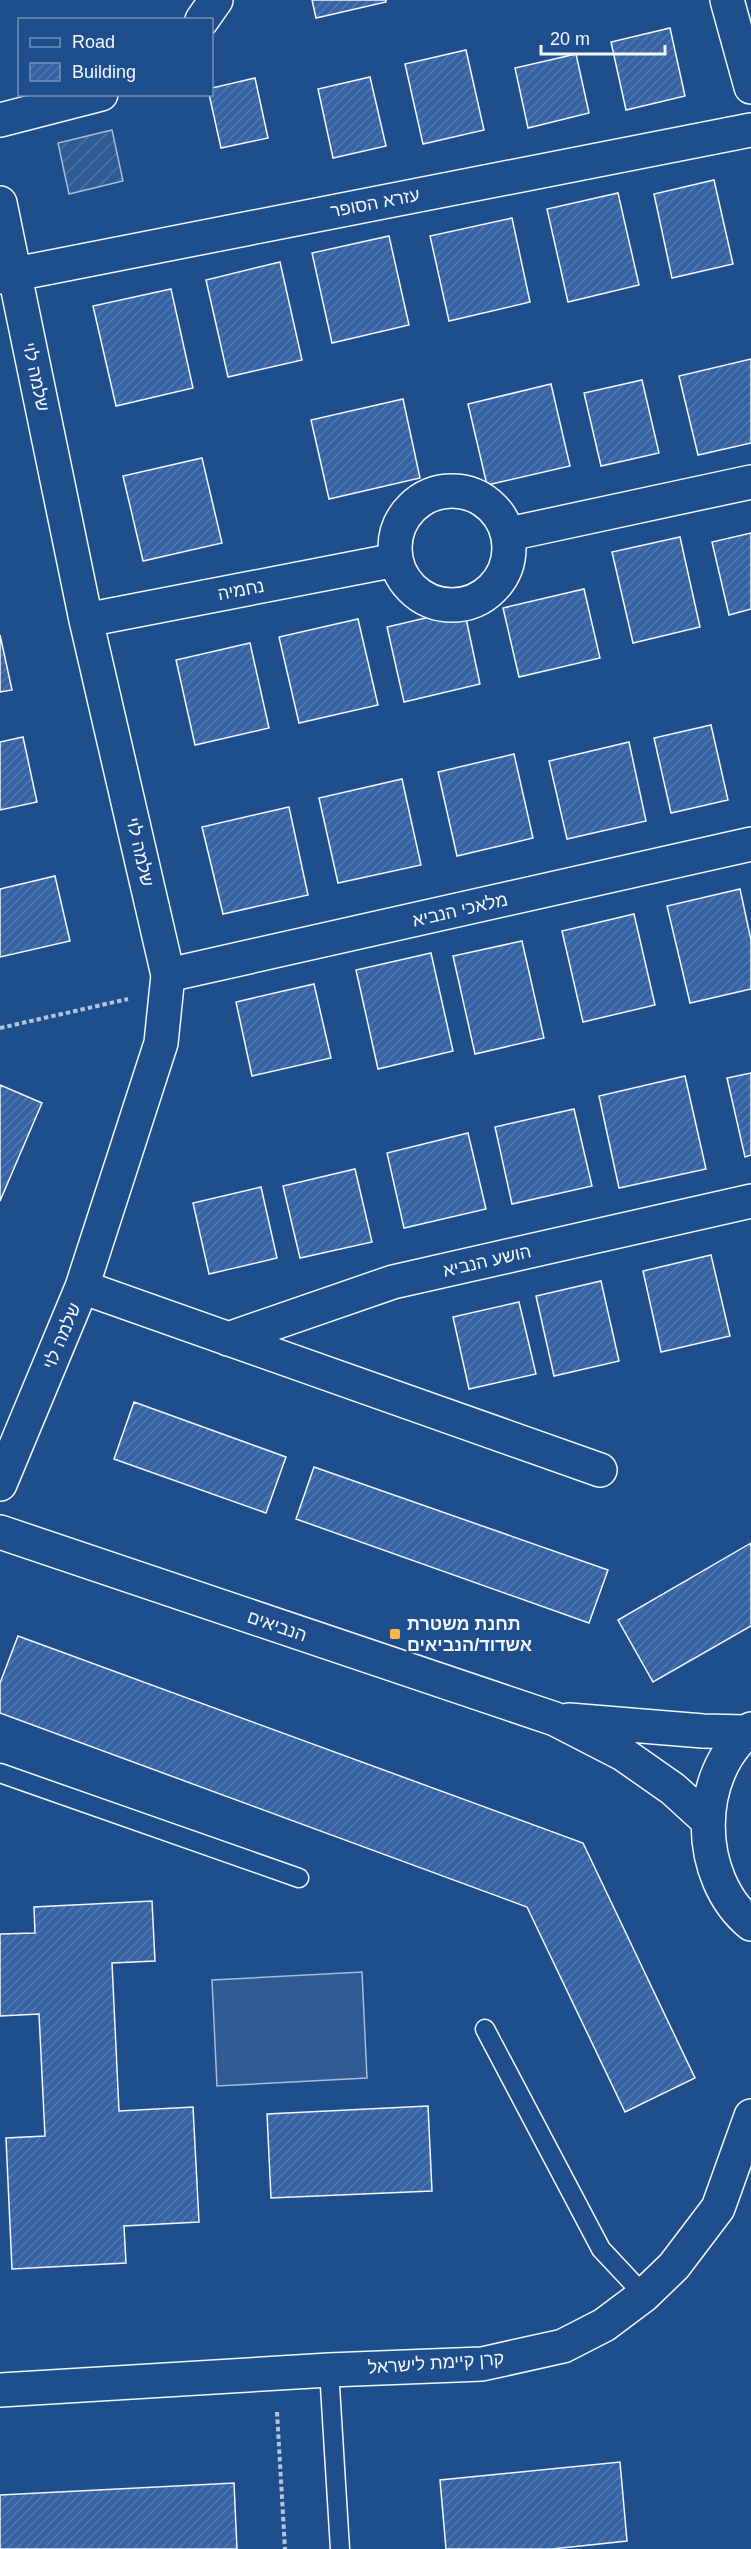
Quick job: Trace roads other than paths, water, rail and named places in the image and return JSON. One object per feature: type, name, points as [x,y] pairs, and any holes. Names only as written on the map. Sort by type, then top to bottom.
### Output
[{"type":"street","points":[[202,18],[216,0]]},
{"type":"street","points":[[727,0],[751,87]]},
{"type":"street","points":[[0,120],[93,96]]},
{"type":"street","name":"עזרא הסופר","points":[[7,275],[751,130]]},
{"type":"street","name":"שלמה לוי","points":[[0,203],[7,275],[168,983],[161,1043],[82,1287],[0,1484]]},
{"type":"street","points":[[509,534],[751,482]]},
{"type":"street","points":[[457,490],[475,495],[490,504],[502,518],[509,534],[510,552],[505,570],[496,585],[482,597],[465,604],[447,605],[430,601],[415,591],[403,577],[396,560],[399,525],[409,510],[423,498],[440,492],[457,490]]},
{"type":"street","name":"נחמיה","points":[[86,620],[396,560]]},
{"type":"street","name":"מלאכי הנביא","points":[[168,983],[751,844]]},
{"type":"street","name":"הושע הנביא","points":[[228,1339],[393,1282],[751,1201]]},
{"type":"street","points":[[82,1287],[600,1470]]},
{"type":"street","name":"הנביאים","points":[[0,1533],[555,1719],[623,1754],[673,1789],[707,1820]]},
{"type":"street","name":"הנביאים","points":[[555,1719],[703,1731],[749,1731]]},
{"type":"street","points":[[749,1731],[727,1758],[713,1788],[707,1820],[711,1857],[721,1884],[750,1927]]},
{"type":"street","name":"קרן קיימת לישראל","points":[[0,2390],[329,2370],[482,2364],[563,2346],[604,2325],[644,2295],[674,2266],[718,2208],[751,2115]]},
{"type":"lane","points":[[0,1773],[299,1878]]},
{"type":"lane","points":[[485,2029],[601,2249],[644,2295]]},
{"type":"lane","points":[[329,2370],[340,2549]]},
{"type":"place","name":"תחנת משטרת אשדוד/הנביאים","points":[[395,1634]]}]
